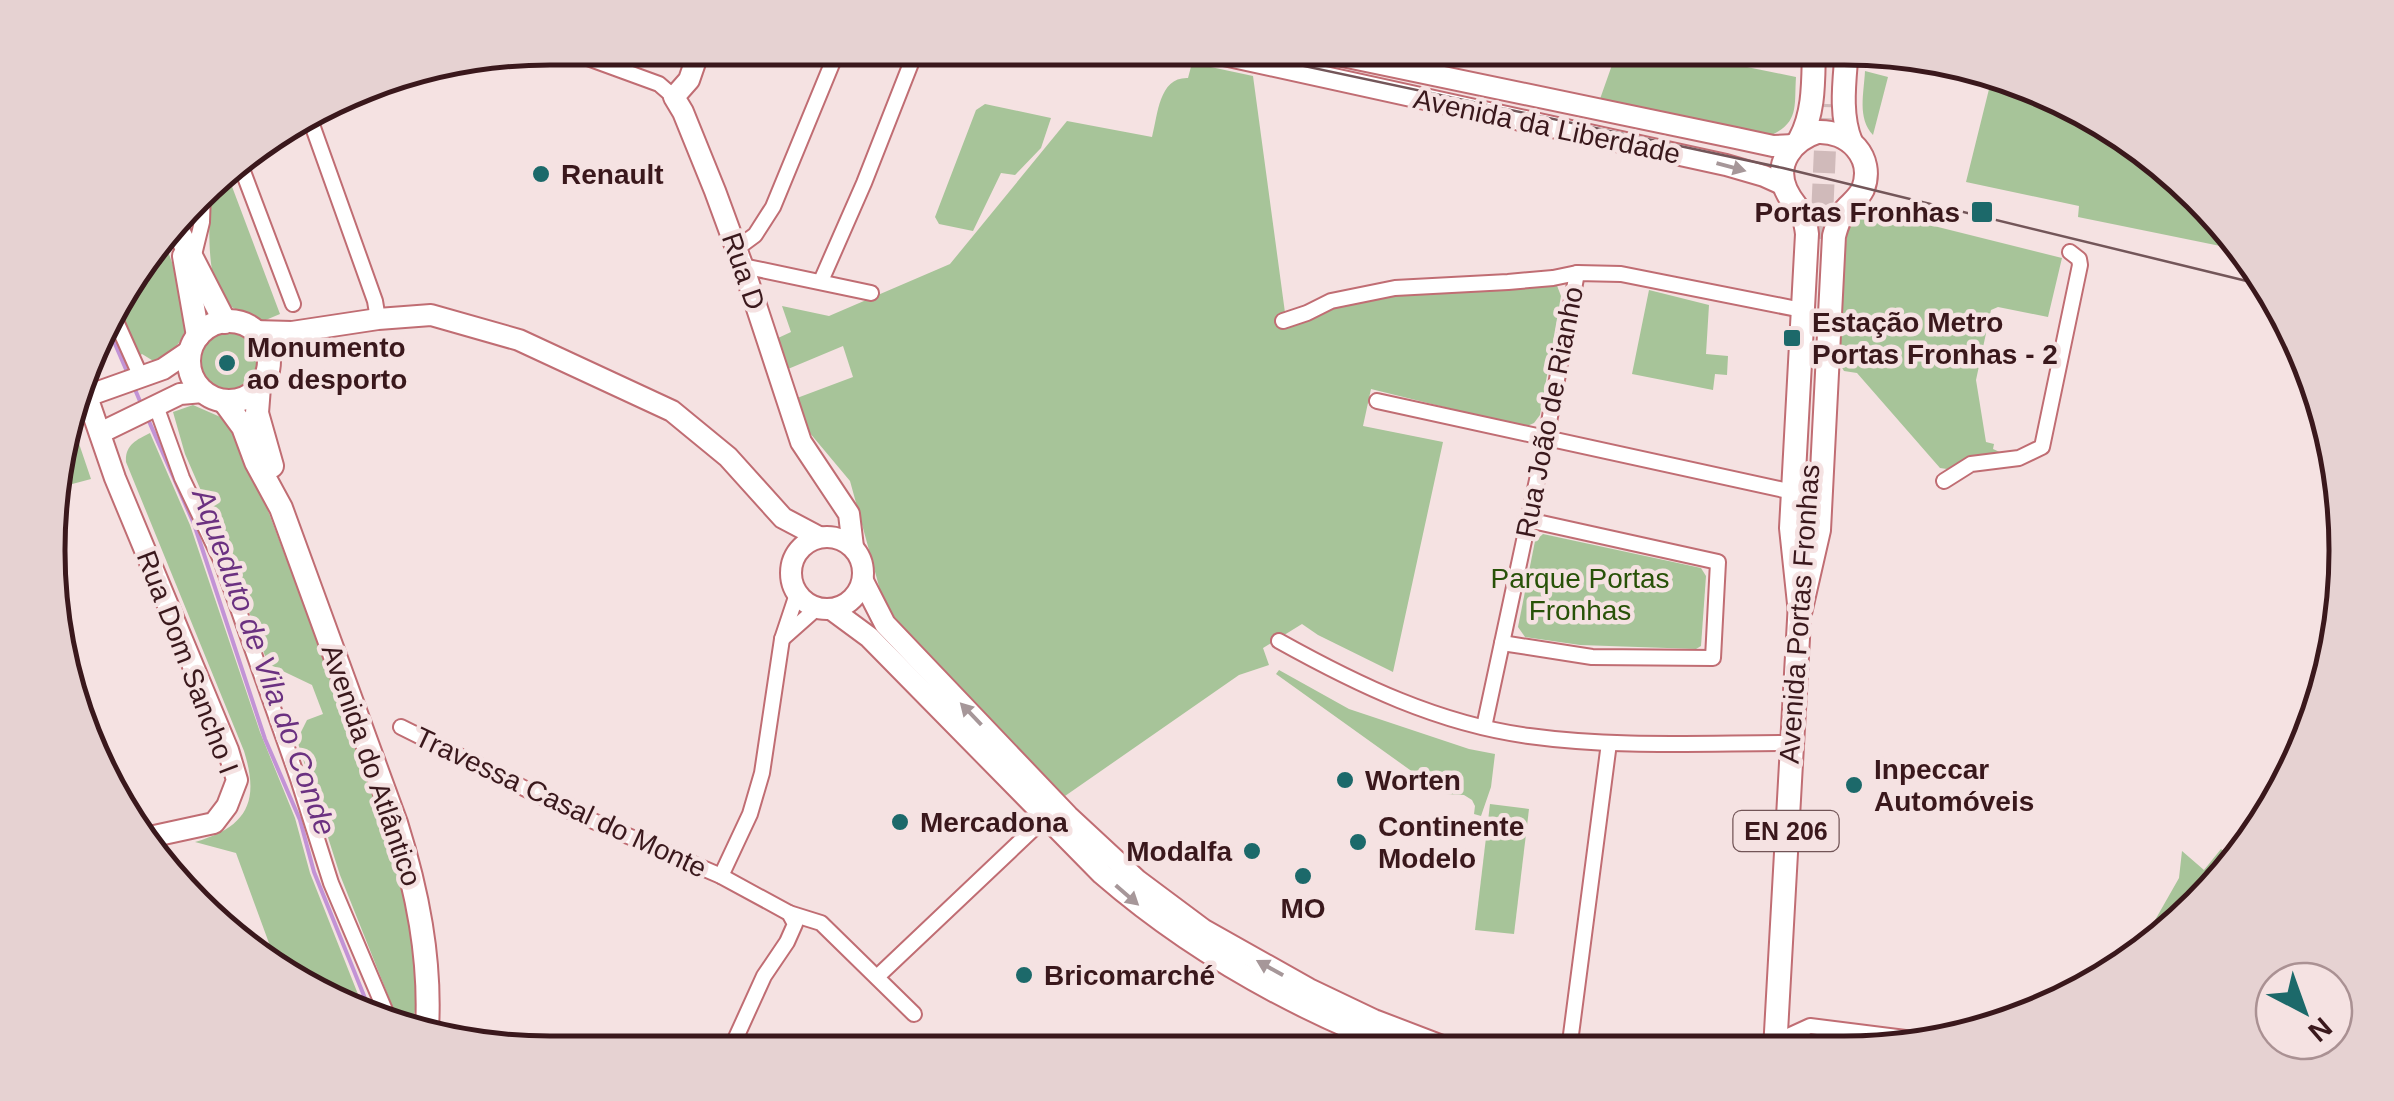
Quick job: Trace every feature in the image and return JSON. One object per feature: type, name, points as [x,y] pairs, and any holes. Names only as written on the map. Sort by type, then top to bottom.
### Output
[{"type":"main road","points":[[1800,613],[1792,528],[1807,234],[1800,207],[1784,185],[1784,164],[1808,124],[1813,65]]},
{"type":"main road","points":[[1827,104],[1829,65]]},
{"type":"main road","points":[[1846,65],[1844,112],[1851,142]]},
{"type":"main road","points":[[1797,142],[1808,135],[1835,133],[1860,151],[1865,165],[1859,196],[1846,209],[1834,236],[1820,530],[1800,613]]},
{"type":"main road","points":[[1800,207],[1822,215],[1846,209]]},
{"type":"main road","points":[[180,236],[225,322]]},
{"type":"main road","points":[[179,238],[194,343],[191,373],[214,396],[244,398],[265,378],[268,358],[262,338],[254,330],[225,322],[206,329],[194,343]]},
{"type":"main road","name":"Avenida Portas Fronhas","points":[[1776,1036],[1821,239]]},
{"type":"main road","name":"Avenida do Atlântico","points":[[259,387],[257,413],[280,508]]},
{"type":"main road","name":"Avenida do Atlântico","points":[[214,396],[244,428],[256,462],[280,508],[376,766],[408,860],[425,948],[427,1020]]},
{"type":"street","points":[[607,65],[659,84],[674,97],[689,80],[694,65]]},
{"type":"street","points":[[832,65],[774,207],[740,257],[871,293]]},
{"type":"street","points":[[821,281],[910,65]]},
{"type":"street","name":"Avenida da Liberdade","points":[[1269,65],[1726,166],[1784,185]]},
{"type":"street","name":"Avenida da Liberdade","points":[[1386,65],[1773,146],[1797,142]]},
{"type":"street","name":"Rua D","points":[[674,97],[740,257],[801,442],[849,514],[853,547]]},
{"type":"street","points":[[313,127],[376,301],[378,319]]},
{"type":"street","points":[[244,174],[293,304]]},
{"type":"street","points":[[193,260],[202,212]]},
{"type":"street","points":[[1944,480],[1971,464],[2019,458],[2038,450],[2045,440],[2080,265],[2080,259],[2070,252]]},
{"type":"street","points":[[1282,321],[1331,301],[1395,288],[1508,282],[1577,273],[1621,274],[1802,310]]},
{"type":"street","name":"Rua João de Rianho","points":[[1484,727],[1577,273]]},
{"type":"street","points":[[254,330],[292,332],[430,315],[519,340],[672,410],[728,457],[783,518],[825,537],[843,540],[860,557],[863,581],[850,601],[824,609],[782,640]]},
{"type":"street","points":[[119,329],[141,376]]},
{"type":"street","points":[[268,358],[292,332]]},
{"type":"street","name":"Rua Dom Sancho I","points":[[93,388],[163,369],[194,343]]},
{"type":"street","points":[[100,433],[180,394],[214,396]]},
{"type":"street","name":"Rua Dom Sancho I","points":[[89,401],[114,478],[237,780],[227,806],[214,822],[157,835]]},
{"type":"street","points":[[1376,401],[1793,492]]},
{"type":"street","points":[[156,406],[182,478],[221,560],[331,883],[383,1006]]},
{"type":"street","points":[[825,537],[838,496]]},
{"type":"street","points":[[783,518],[792,560],[792,584],[797,594],[806,603],[870,636],[1102,874],[1194,945],[1287,999],[1366,1036]]},
{"type":"street","points":[[1502,643],[1592,657],[1713,658],[1718,562],[1528,520]]},
{"type":"street","points":[[792,560],[808,542],[825,537]]},
{"type":"street","points":[[863,581],[885,624],[1068,816],[1137,880],[1204,930],[1309,990],[1417,1036]]},
{"type":"street","points":[[722,876],[750,814],[762,773],[782,640],[797,594]]},
{"type":"street","points":[[1279,641],[1386,696],[1432,713],[1528,736],[1609,743],[1791,743]]},
{"type":"street","name":"Travessa Casal do Monte","points":[[401,727],[570,811],[722,876],[790,913],[821,923],[914,1014]]},
{"type":"street","points":[[1571,1036],[1609,743]]},
{"type":"street","points":[[876,977],[1046,816]]},
{"type":"street","points":[[737,1036],[764,976],[795,924],[790,913]]},
{"type":"street","points":[[1792,1036],[1810,1026],[1878,1035]]},
{"type":"green space","points":[[1191,65],[1253,76],[1286,320],[1380,291],[1556,283],[1561,296],[1540,415],[1534,423],[1525,427],[1371,389],[1363,426],[1443,442],[1393,672],[1302,624],[1263,648],[1269,665],[1239,675],[1065,796],[885,608],[850,481],[809,432],[797,398],[853,377],[843,346],[788,369],[778,338],[791,332],[782,306],[829,316],[950,264],[1067,121],[1152,137],[1165,90],[1178,79],[1188,78]]},
{"type":"green space","points":[[1612,65],[1737,65],[1796,77],[1791,119],[1769,136],[1600,99]]},
{"type":"green space","points":[[1865,71],[1888,77],[1873,135],[1863,113]]},
{"type":"green space","points":[[1989,88],[2058,115],[2113,147],[2164,185],[2222,246],[2078,217],[2079,206],[1966,182]]},
{"type":"green space","points":[[985,104],[1051,118],[1041,148],[1015,175],[1001,173],[973,231],[939,224],[935,217],[976,110]]},
{"type":"green space","points":[[231,184],[280,314],[261,322],[227,304],[214,280],[211,203]]},
{"type":"green space","points":[[1882,213],[2062,258],[2048,317],[1998,307],[1991,310],[1976,380],[1986,442],[2013,458],[1940,468],[1857,373],[1844,371],[1838,361],[1847,230],[1859,219]]},
{"type":"green space","points":[[168,251],[188,318],[177,345],[167,356],[155,362],[142,354],[138,357],[122,323]]},
{"type":"green space","points":[[1649,290],[1709,305],[1706,354],[1728,356],[1727,375],[1715,374],[1713,390],[1632,374]]},
{"type":"green space","points":[[227,330],[249,340],[259,362],[249,384],[227,394],[205,384],[195,362],[205,340]]},
{"type":"green space","points":[[193,405],[225,419],[259,487],[389,829],[409,912],[418,985],[414,1016],[394,1010],[340,875],[297,740],[307,720],[323,714],[312,685],[268,664],[223,541],[185,454],[173,412]]},
{"type":"green space","points":[[150,433],[190,525],[260,732],[295,818],[310,873],[359,996],[270,947],[236,853],[195,842],[227,829],[238,820],[249,798],[249,769],[126,462],[129,447]]},
{"type":"green space","points":[[78,441],[91,479],[69,485]]},
{"type":"green space","name":"Parque Portas Fronhas","points":[[1543,534],[1701,568],[1706,576],[1701,646],[1696,649],[1580,645],[1525,637],[1518,627],[1535,541]]},
{"type":"green space","points":[[1279,670],[1349,709],[1495,754],[1491,787],[1481,816],[1474,814],[1472,800],[1464,795],[1446,794],[1431,785],[1276,674]]},
{"type":"green space","points":[[1490,804],[1529,809],[1514,934],[1475,930]]},
{"type":"green space","points":[[2221,849],[2224,852],[2152,926],[2179,878],[2182,851],[2204,870]]},
{"type":"waterway","name":"Aqueduto de Vila do Conde","points":[[113,340],[128,374]]},
{"type":"waterway","name":"Aqueduto de Vila do Conde","points":[[134,387],[142,406]]},
{"type":"waterway","name":"Aqueduto de Vila do Conde","points":[[148,419],[194,524],[265,739],[300,820],[314,872],[365,999]]},
{"type":"tunnel","points":[[1821,239],[1827,104]]},
{"type":"tram line","points":[[1300,65],[1783,168],[2247,281]]},
{"type":"place","name":"Renault","points":[[541,174]]},
{"type":"place","name":"Portas Fronhas","points":[[1982,212]]},
{"type":"place","name":"Estação Metro Portas Fronhas - 2","points":[[1792,338]]},
{"type":"place","name":"Monumento ao desporto","points":[[227,363]]},
{"type":"place","name":"Worten","points":[[1345,780]]},
{"type":"place","name":"Inpeccar Automóveis","points":[[1854,785]]},
{"type":"place","name":"Mercadona","points":[[900,822]]},
{"type":"place","name":"Continente Modelo","points":[[1358,842]]},
{"type":"place","name":"Modalfa","points":[[1252,851]]},
{"type":"place","name":"MO","points":[[1303,876]]},
{"type":"place","name":"Bricomarché","points":[[1024,975]]}]
